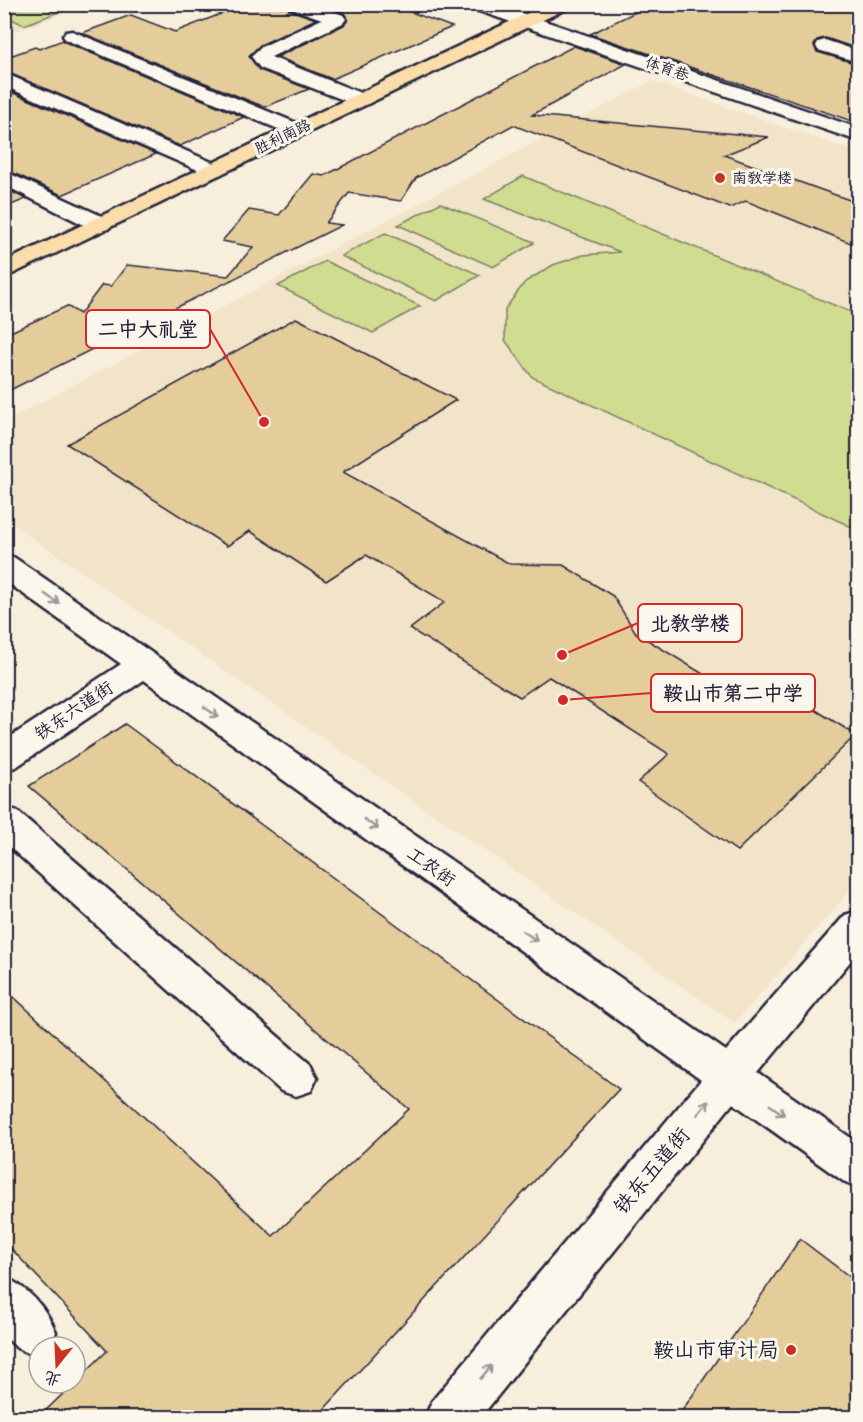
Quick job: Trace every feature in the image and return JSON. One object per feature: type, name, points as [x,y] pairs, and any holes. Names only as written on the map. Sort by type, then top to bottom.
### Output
[{"type":"main road","name":"胜利南路","points":[[4,270],[562,4]]},
{"type":"street","points":[[296,4],[337,19],[260,56],[267,64],[361,100]]},
{"type":"street","name":"体育巷","points":[[476,4],[858,135]]},
{"type":"street","points":[[72,36],[297,130]]},
{"type":"street","points":[[825,46],[858,57]]},
{"type":"street","points":[[4,79],[214,170]]},
{"type":"street","points":[[4,177],[100,224]]},
{"type":"street","name":"工农街","points":[[4,565],[858,1167]]},
{"type":"street","name":"铁东六道街","points":[[4,758],[144,664]]},
{"type":"street","points":[[4,821],[296,1078]]},
{"type":"street","name":"铁东五道街","points":[[449,1418],[729,1077],[858,926]]},
{"type":"shaded area","points":[[5,5],[88,5],[5,35]]},
{"type":"shaded area","points":[[652,81],[858,153],[858,881],[735,1023],[5,519],[4,422]]},
{"type":"green space","points":[[4,5],[51,5],[64,10],[24,25],[5,16]]},
{"type":"green space","points":[[523,176],[858,315],[858,530],[532,377],[505,340],[505,309],[525,282],[553,265],[583,255],[620,252],[484,199]]},
{"type":"green space","points":[[440,203],[534,243],[493,267],[398,225]]},
{"type":"green space","points":[[385,233],[480,275],[436,301],[341,256]]},
{"type":"green space","points":[[325,261],[420,306],[373,333],[278,286]]},
{"type":"building","points":[[246,4],[286,4],[289,10],[316,19],[260,45],[249,56],[259,70],[309,89],[265,107],[82,33],[131,15],[175,32]]},
{"type":"building","points":[[322,4],[389,4],[452,27],[332,79],[277,57],[344,25],[348,20],[344,13]]},
{"type":"building","points":[[652,4],[858,4],[858,49],[826,38],[817,40],[814,45],[817,52],[858,64],[858,123],[590,34]]},
{"type":"building","points":[[63,40],[244,117],[180,146],[4,71],[4,58]]},
{"type":"building","points":[[574,46],[626,64],[532,115],[769,137],[724,155],[858,203],[858,246],[746,201],[730,208],[513,125],[416,178],[401,201],[349,193],[326,223],[342,225],[4,393],[4,335],[67,306],[80,314],[102,285],[111,286],[127,265],[228,276],[253,247],[222,241],[249,210],[279,215],[313,174],[324,176]]},
{"type":"building","points":[[4,89],[156,154],[62,195],[4,169]]},
{"type":"building","points":[[4,188],[26,199],[4,208]]},
{"type":"building","points":[[296,318],[456,400],[343,472],[510,564],[563,565],[613,596],[636,633],[742,698],[764,678],[856,735],[737,851],[638,782],[669,754],[549,677],[520,697],[410,629],[445,602],[366,555],[326,581],[250,531],[227,546],[67,444]]},
{"type":"building","points":[[125,724],[619,1089],[316,1418],[38,1418],[62,1395],[87,1395],[87,1370],[107,1351],[4,1241],[4,988],[273,1236],[409,1109],[29,786]]},
{"type":"building","name":"鞍山市审计局","points":[[800,1239],[858,1283],[858,1418],[677,1418]]},
{"type":"place","name":"南教学楼","points":[[720,178]]},
{"type":"place","name":"二中大礼堂","points":[[264,422]]},
{"type":"place","name":"北教学楼","points":[[562,655]]},
{"type":"place","name":"鞍山市第二中学","points":[[563,700]]},
{"type":"place","name":"鞍山市审计局","points":[[791,1350]]}]
